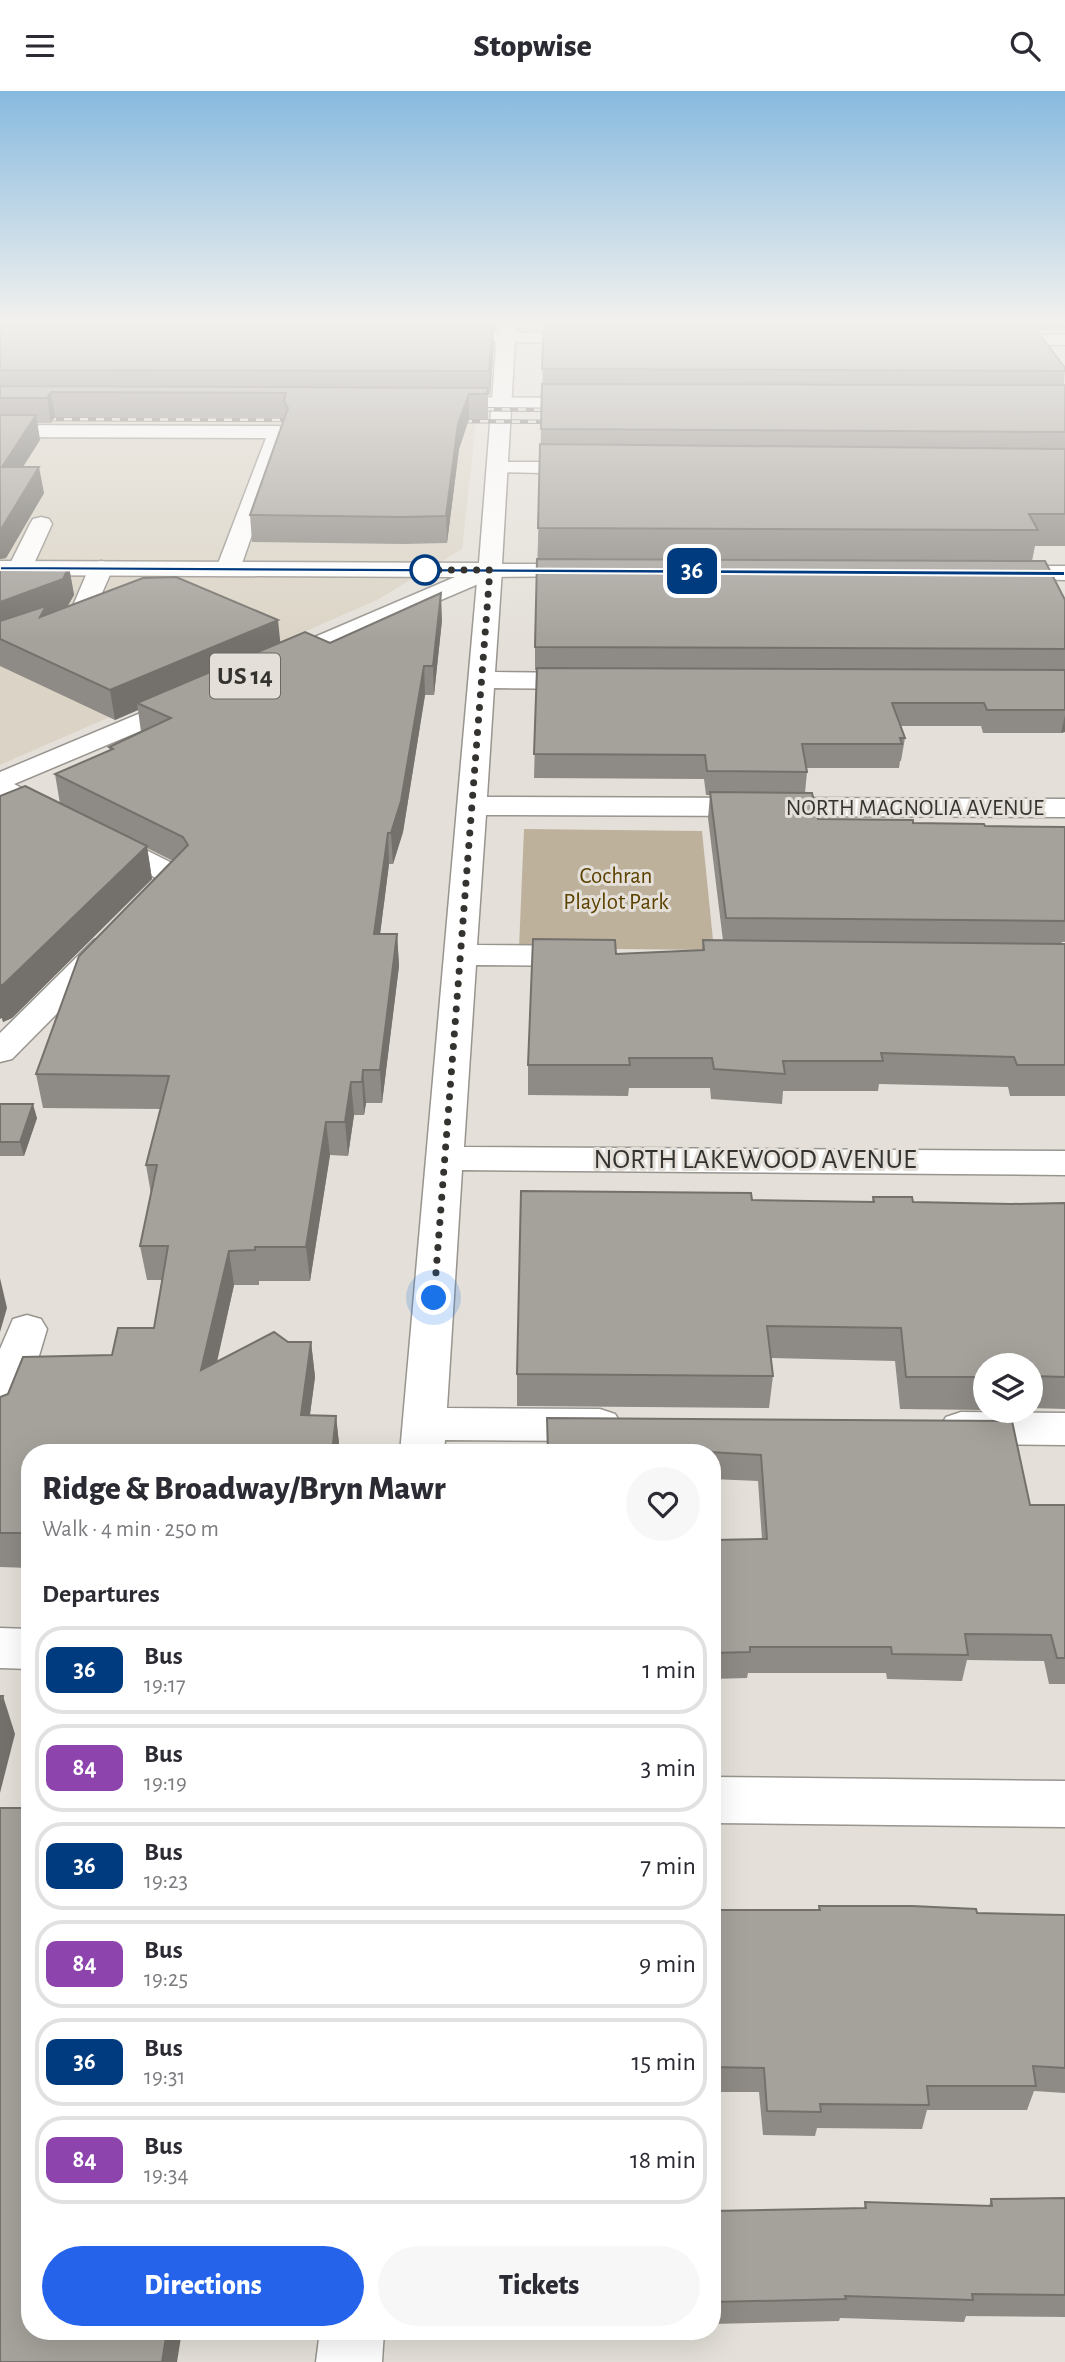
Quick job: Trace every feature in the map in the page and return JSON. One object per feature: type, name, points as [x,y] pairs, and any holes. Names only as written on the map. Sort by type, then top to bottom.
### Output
[{"type":"street","points":[[500,429],[423,1438],[634,1426]]},
{"type":"street","points":[[0,431],[278,432],[228,569]]},
{"type":"street","points":[[497,468],[604,468]]},
{"type":"street","points":[[10,568],[41,524]]},
{"type":"street","points":[[10,568],[490,570]]},
{"type":"street","points":[[0,643],[82,613],[101,568]]},
{"type":"street","name":"US 14","points":[[253,673],[490,570],[614,571]]},
{"type":"street","points":[[983,573],[1065,573]]},
{"type":"street","points":[[482,680],[610,681]]},
{"type":"street","name":"US 14","points":[[0,782],[203,694]]},
{"type":"street","points":[[0,788],[175,876],[0,1052]]},
{"type":"street","name":"NORTH MAGNOLIA AVENUE","points":[[472,806],[1065,808]]},
{"type":"street","points":[[460,955],[612,957]]},
{"type":"street","name":"NORTH LAKEWOOD AVENUE","points":[[444,1158],[1065,1163]]},
{"type":"street","points":[[0,1416],[27,1329]]},
{"type":"street","points":[[926,1428],[1065,1429]]},
{"type":"street","points":[[0,1648],[21,1649]]},
{"type":"street","points":[[721,1800],[1065,1804]]},
{"type":"street","points":[[349,2362],[351,2340]]},
{"type":"shaded area","points":[[0,429],[475,429],[462,549],[377,600],[0,765]]},
{"type":"green space","name":"Cochran Playlot Park","points":[[524,829],[702,831],[714,950],[519,948]]},
{"type":"building","points":[[0,429],[27,429],[2,467],[39,467],[0,531]]},
{"type":"building","points":[[281,429],[457,429],[446,516],[250,515]]},
{"type":"building","points":[[541,429],[1065,429],[1065,432]]},
{"type":"building","points":[[540,444],[1065,449],[1065,514],[1029,514],[1038,530],[538,528]]},
{"type":"building","points":[[537,559],[1045,561],[1065,600],[1065,649],[535,647]]},
{"type":"building","points":[[0,567],[69,567],[63,579],[0,602]]},
{"type":"building","points":[[176,577],[278,620],[110,690],[0,639],[0,621],[46,606],[40,617],[143,578]]},
{"type":"building","points":[[441,593],[433,666],[424,666],[401,801],[391,833],[388,833],[374,934],[397,934],[380,1070],[363,1070],[362,1082],[351,1082],[345,1122],[326,1122],[306,1247],[255,1247],[255,1250],[229,1251],[201,1370],[274,1332],[288,1342],[311,1342],[301,1415],[336,1416],[333,1444],[21,1444],[21,1533],[0,1533],[0,1397],[8,1394],[23,1357],[112,1355],[118,1328],[154,1328],[168,1246],[140,1246],[157,1165],[146,1165],[169,1076],[36,1074],[79,956],[188,845],[183,837],[55,774],[113,749],[109,747],[171,718],[137,703],[305,632],[330,643]]},
{"type":"building","points":[[537,668],[1065,670],[1065,710],[987,710],[984,703],[892,703],[905,738],[900,738],[902,744],[802,744],[807,772],[707,771],[705,755],[534,754]]},
{"type":"building","points":[[25,786],[147,846],[0,986],[0,796]]},
{"type":"building","points":[[710,792],[812,793],[818,819],[1065,827],[1065,921],[726,918]]},
{"type":"building","points":[[533,939],[615,940],[616,954],[704,950],[703,940],[1065,944],[1065,1065],[1017,1065],[1014,1057],[881,1053],[883,1061],[783,1061],[785,1074],[714,1069],[712,1058],[629,1058],[630,1065],[528,1065]]},
{"type":"building","points":[[0,1104],[33,1104],[20,1142],[0,1142]]},
{"type":"building","points":[[521,1191],[751,1193],[752,1200],[874,1202],[873,1197],[912,1197],[913,1202],[1065,1203],[1065,1377],[1043,1376],[1043,1353],[973,1353],[973,1377],[906,1377],[901,1328],[767,1326],[773,1376],[517,1374]]},
{"type":"building","points":[[547,1418],[1012,1423],[1030,1505],[1065,1505],[1065,1658],[1057,1658],[1051,1635],[965,1634],[968,1655],[892,1654],[891,1647],[750,1647],[750,1652],[721,1653],[721,1540],[767,1539],[761,1455],[721,1453],[721,1444],[548,1444]]},
{"type":"building","points":[[0,1808],[21,1808],[21,2340],[166,2340],[162,2362],[0,2362]]},
{"type":"building","points":[[819,1906],[912,1906],[976,1909],[977,1913],[1065,1915],[1065,2068],[1033,2066],[1036,2086],[927,2086],[929,2105],[820,2104],[821,2112],[767,2111],[764,2068],[721,2067],[721,1910],[820,1910]]},
{"type":"building","points":[[1065,2198],[1065,2295],[972,2294],[973,2300],[845,2296],[846,2299],[721,2302],[721,2211],[866,2208],[865,2202],[992,2206],[991,2199]]},
{"type":"bus line","name":"36","points":[[0,568],[1065,573]]},
{"type":"route","points":[[425,570],[413,570],[490,570],[434,1298]]}]
